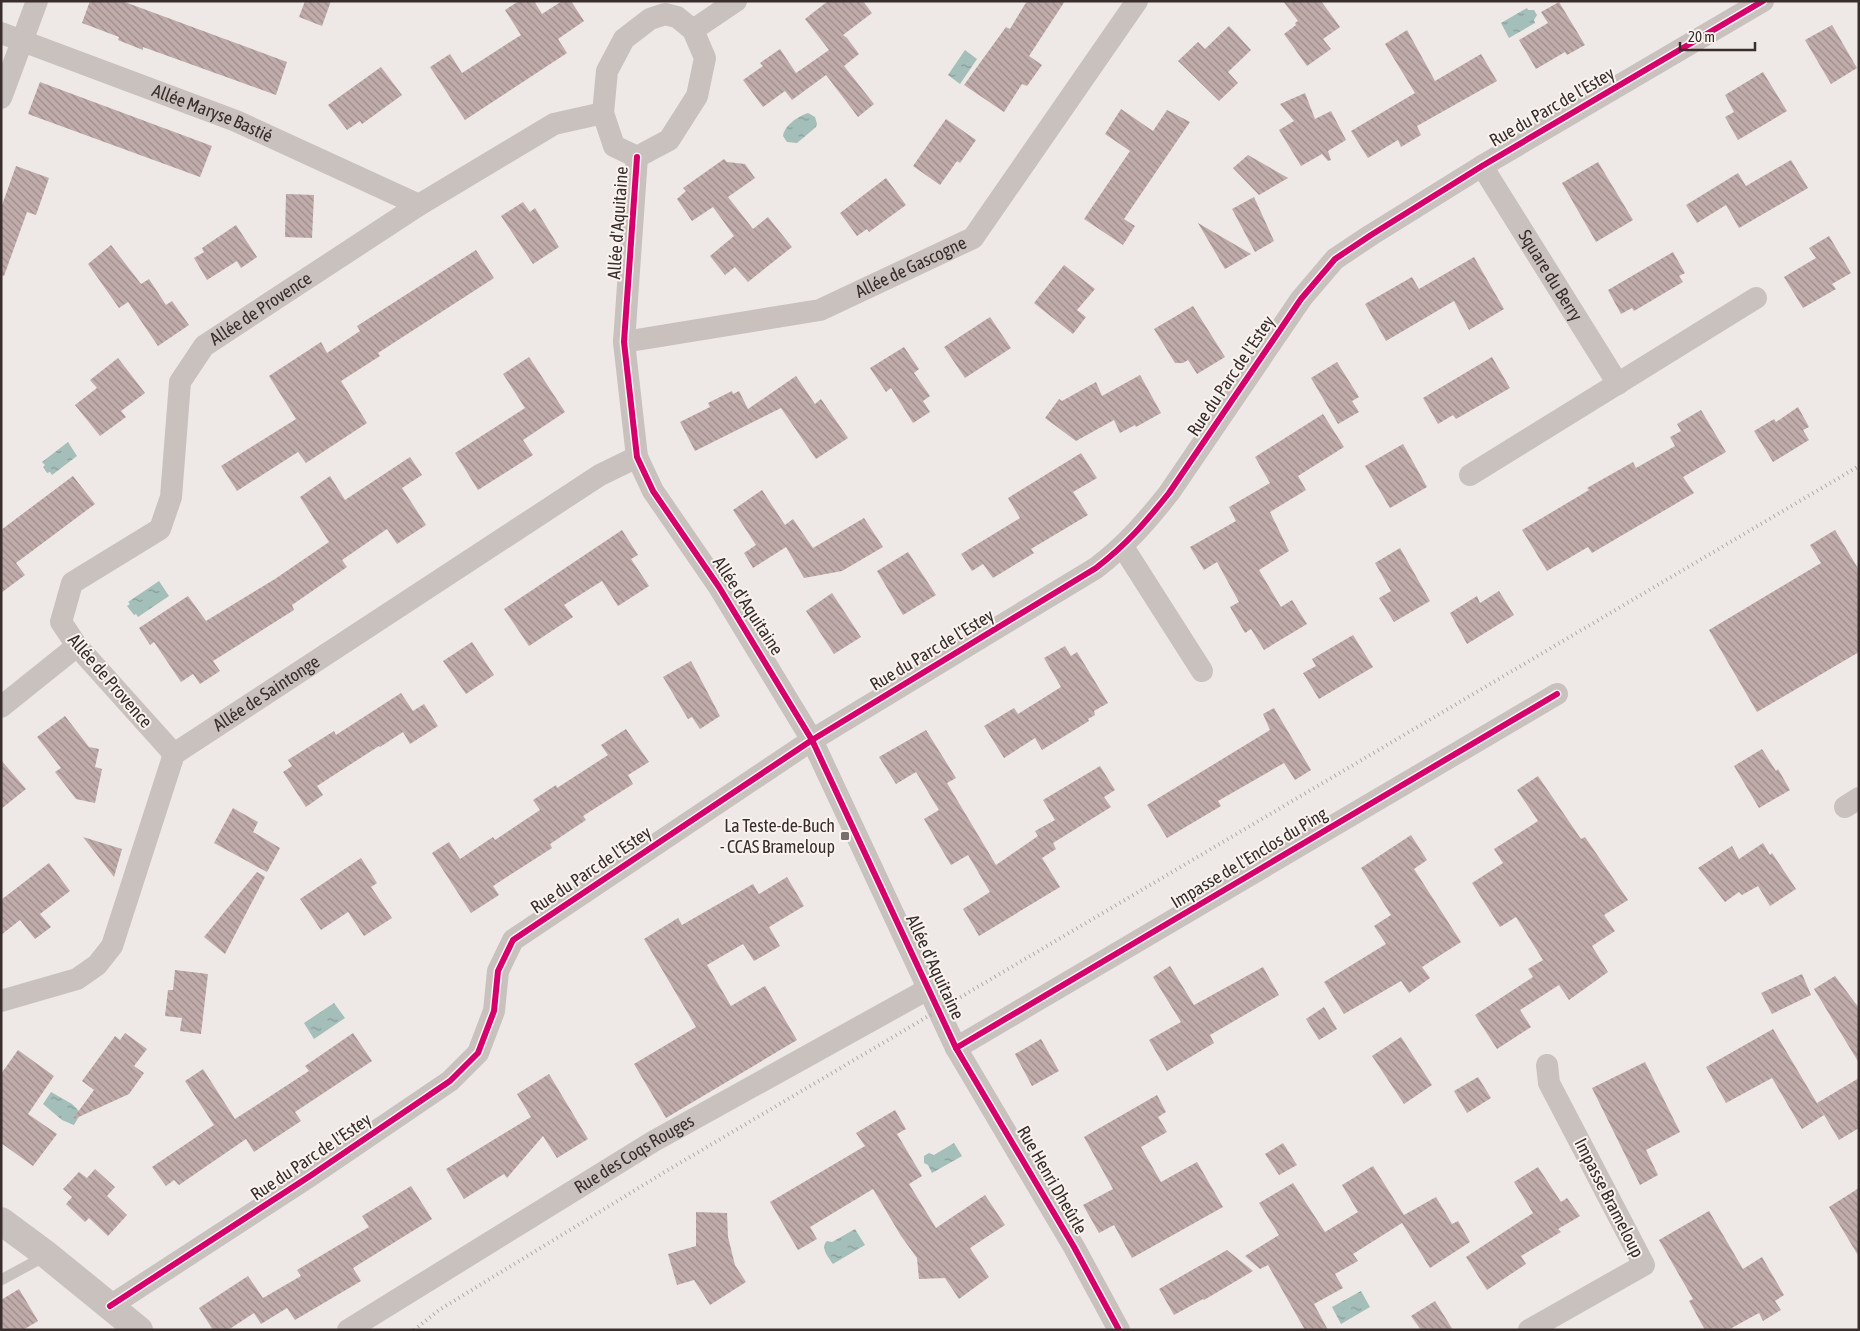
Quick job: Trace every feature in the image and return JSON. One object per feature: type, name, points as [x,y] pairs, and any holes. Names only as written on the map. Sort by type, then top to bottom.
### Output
[{"type":"street","points":[[1,98],[37,1]]},
{"type":"street","points":[[694,30],[736,1]]},
{"type":"street","name":"Allée de Gascogne","points":[[624,342],[820,310],[973,238],[1137,1]]},
{"type":"street","name":"Rue du Parc de l'Estey","points":[[110,1306],[310,1176],[450,1081],[478,1052],[494,1011],[498,970],[514,940],[812,740],[1096,568],[1123,547],[1169,492],[1301,299],[1335,259],[1371,234],[1730,9],[1763,1]]},
{"type":"street","points":[[665,8],[694,30],[705,58],[697,96],[669,140],[638,157],[614,146],[603,113],[607,72],[624,39],[665,8]]},
{"type":"street","name":"Allée Maryse Bastié","points":[[1,34],[236,121],[419,205]]},
{"type":"street","name":"Allée de Provence","points":[[174,754],[77,646],[61,622],[72,583],[160,530],[170,497],[180,382],[204,346],[419,205],[554,124],[603,113]]},
{"type":"street","name":"Allée d'Aquitaine","points":[[638,157],[624,342],[637,457],[653,492],[719,587],[812,740],[956,1048]]},
{"type":"street","name":"Square du Berry","points":[[1482,166],[1618,384]]},
{"type":"street","points":[[1470,475],[1756,298]]},
{"type":"street","name":"Allée de Saintonge","points":[[174,754],[600,475],[637,457]]},
{"type":"street","points":[[1123,547],[1202,671]]},
{"type":"street","points":[[1,707],[77,646]]},
{"type":"street","name":"Impasse de l'Enclos du Ping","points":[[956,1048],[1557,694]]},
{"type":"street","points":[[1,1001],[77,979],[97,964],[112,946],[174,754]]},
{"type":"street","name":"Rue des Coqs Rouges","points":[[348,1330],[654,1141],[928,989]]},
{"type":"street","name":"Rue Henri Dheûrle","points":[[956,1048],[1074,1248],[1119,1330]]},
{"type":"street","name":"Impasse Brameloup","points":[[1529,1330],[1644,1265],[1549,1083],[1547,1065]]},
{"type":"street","points":[[1,1221],[47,1255],[139,1330]]},
{"type":"lane","points":[[1,1280],[47,1255]]},
{"type":"water","points":[[1527,8],[1528,10],[1534,10],[1537,15],[1534,20],[1535,23],[1509,38],[1501,23]]},
{"type":"water","points":[[965,50],[977,59],[960,84],[948,75]]},
{"type":"water","points":[[808,113],[815,117],[816,127],[797,143],[787,142],[783,136],[786,129],[800,116]]},
{"type":"water","points":[[68,442],[77,456],[52,475],[50,472],[47,473],[42,462]]},
{"type":"water","points":[[159,581],[169,596],[138,617],[136,614],[134,615],[127,606],[130,604],[128,602]]},
{"type":"water","points":[[334,1003],[345,1018],[314,1039],[304,1023]]},
{"type":"water","points":[[51,1092],[72,1104],[81,1113],[74,1125],[62,1120],[43,1104]]},
{"type":"water","points":[[954,1143],[962,1156],[932,1173],[928,1165],[924,1163],[924,1156],[929,1153],[934,1155]]},
{"type":"water","points":[[855,1229],[865,1245],[833,1264],[826,1252],[825,1243],[827,1241],[832,1242]]},
{"type":"water","points":[[1361,1291],[1370,1307],[1341,1324],[1332,1307]]},
{"type":"building","points":[[90,1],[122,1],[287,62],[276,95],[143,47],[143,50],[118,40],[119,37],[82,23]]},
{"type":"building","points":[[305,1],[331,1],[322,26],[299,17]]},
{"type":"building","points":[[519,1],[534,1],[542,14],[562,1],[571,1],[584,21],[558,39],[567,53],[465,120],[430,67],[450,54],[462,73],[521,35],[505,10]]},
{"type":"building","points":[[828,1],[863,1],[872,13],[843,35],[859,54],[844,66],[874,104],[858,117],[826,75],[792,100],[785,91],[763,107],[743,80],[763,66],[760,63],[780,49],[796,73],[829,50],[805,19]]},
{"type":"building","points":[[1027,1],[1065,1],[1029,56],[1042,65],[1027,86],[1022,84],[1004,112],[964,85],[1006,27],[1010,29]]},
{"type":"building","points":[[1283,1],[1321,1],[1340,27],[1323,39],[1331,49],[1307,66],[1284,34],[1296,25],[1295,23],[1298,21]]},
{"type":"building","points":[[1559,2],[1585,45],[1567,55],[1565,52],[1536,69],[1519,40],[1548,23],[1541,12]]},
{"type":"building","points":[[1832,25],[1857,68],[1831,84],[1805,40]]},
{"type":"building","points":[[1229,26],[1251,50],[1228,72],[1238,83],[1219,101],[1178,61],[1198,42],[1205,49]]},
{"type":"building","points":[[1407,30],[1435,81],[1481,54],[1497,81],[1417,126],[1421,135],[1401,147],[1398,140],[1368,158],[1351,131],[1415,93],[1385,44]]},
{"type":"building","points":[[381,67],[402,95],[362,124],[360,121],[347,130],[328,105]]},
{"type":"building","points":[[1763,72],[1787,111],[1738,140],[1725,117],[1734,112],[1725,95]]},
{"type":"building","points":[[40,82],[212,146],[200,177],[28,114]]},
{"type":"building","points":[[1305,93],[1315,119],[1331,111],[1346,140],[1328,151],[1331,160],[1328,161],[1322,154],[1301,166],[1279,130],[1294,121],[1280,104]]},
{"type":"building","points":[[1121,109],[1153,131],[1167,110],[1190,122],[1124,219],[1135,226],[1123,245],[1084,219],[1130,151],[1105,134]]},
{"type":"building","points":[[946,119],[976,140],[960,163],[957,161],[940,185],[913,166]]},
{"type":"building","points":[[1248,155],[1288,178],[1259,195],[1233,168]]},
{"type":"building","points":[[724,159],[727,162],[745,164],[755,178],[728,197],[753,229],[768,217],[792,247],[748,282],[735,267],[725,275],[710,256],[734,236],[713,207],[692,221],[677,199],[686,191],[683,188]]},
{"type":"building","points":[[1791,160],[1808,188],[1739,228],[1726,205],[1697,223],[1686,205],[1738,173],[1746,186]]},
{"type":"building","points":[[1598,162],[1633,220],[1596,242],[1562,183]]},
{"type":"building","points":[[16,166],[49,178],[36,215],[27,212],[4,276],[1,275],[1,208]]},
{"type":"building","points":[[886,178],[906,205],[869,232],[867,229],[857,236],[840,213]]},
{"type":"building","points":[[286,194],[314,195],[312,238],[285,237]]},
{"type":"building","points":[[1254,197],[1274,241],[1255,252],[1232,209]]},
{"type":"building","points":[[523,202],[530,212],[535,208],[559,247],[533,264],[501,216]]},
{"type":"building","points":[[1198,223],[1251,254],[1225,269]]},
{"type":"building","points":[[236,225],[257,257],[241,268],[237,261],[207,280],[194,258],[204,252],[202,248]]},
{"type":"building","points":[[1829,236],[1851,273],[1832,284],[1836,289],[1803,308],[1784,277],[1816,258],[1809,248]]},
{"type":"building","points":[[111,245],[141,284],[149,279],[166,305],[172,301],[189,325],[158,346],[128,302],[119,308],[88,264]]},
{"type":"building","points":[[476,250],[494,278],[378,353],[380,356],[341,381],[367,423],[306,463],[298,452],[237,491],[221,466],[296,419],[269,376],[321,342],[327,353],[360,331],[357,326]]},
{"type":"building","points":[[1673,252],[1685,273],[1679,276],[1683,282],[1634,311],[1632,308],[1621,314],[1608,290]]},
{"type":"building","points":[[1474,257],[1504,309],[1469,330],[1454,301],[1386,341],[1365,304],[1412,277],[1419,289]]},
{"type":"building","points":[[1064,265],[1095,289],[1077,310],[1086,317],[1073,334],[1034,303]]},
{"type":"building","points":[[1193,306],[1225,357],[1197,374],[1188,360],[1183,363],[1175,363],[1154,329]]},
{"type":"building","points":[[990,317],[1011,348],[965,378],[944,347]]},
{"type":"building","points":[[904,347],[919,369],[914,373],[930,396],[923,401],[930,412],[913,423],[891,388],[886,392],[870,368]]},
{"type":"building","points":[[529,357],[565,412],[523,440],[533,455],[478,490],[455,453],[525,408],[503,374]]},
{"type":"building","points":[[1492,357],[1510,388],[1456,419],[1453,415],[1438,424],[1423,398]]},
{"type":"building","points":[[118,358],[145,393],[121,411],[126,417],[100,436],[75,405],[97,388],[90,380]]},
{"type":"building","points":[[1337,362],[1359,397],[1352,401],[1359,412],[1338,424],[1311,378]]},
{"type":"building","points":[[1140,375],[1161,413],[1136,427],[1135,425],[1120,433],[1114,420],[1076,441],[1045,418],[1059,399],[1062,401],[1096,382],[1102,396]]},
{"type":"building","points":[[796,376],[815,404],[821,399],[848,438],[816,459],[781,408],[695,451],[680,422],[710,407],[708,403],[732,391],[733,394],[739,391],[748,409]]},
{"type":"building","points":[[1798,407],[1809,427],[1803,430],[1809,440],[1773,462],[1754,431],[1774,419],[1776,422]]},
{"type":"building","points":[[1701,410],[1726,452],[1683,477],[1694,493],[1592,553],[1588,547],[1547,571],[1522,530],[1589,490],[1587,488],[1633,462],[1636,468],[1675,446],[1670,437],[1681,431],[1677,424]]},
{"type":"building","points":[[1323,414],[1344,447],[1298,476],[1306,490],[1270,512],[1289,551],[1259,570],[1281,607],[1292,600],[1307,624],[1264,650],[1251,629],[1245,633],[1230,607],[1239,602],[1217,562],[1204,570],[1190,547],[1236,521],[1229,507],[1270,483],[1255,457]]},
{"type":"building","points":[[1403,444],[1427,487],[1390,508],[1365,466]]},
{"type":"building","points":[[1081,453],[1097,478],[1073,492],[1088,515],[1031,549],[1034,553],[993,578],[983,564],[972,571],[961,554],[1020,518],[1008,498]]},
{"type":"building","points":[[410,457],[422,475],[402,488],[426,525],[397,544],[387,529],[342,560],[347,567],[292,605],[294,610],[213,661],[220,671],[200,684],[193,674],[181,682],[154,642],[150,645],[139,628],[188,596],[206,621],[275,579],[329,542],[300,497],[330,476],[345,500]]},
{"type":"building","points":[[73,476],[95,504],[16,563],[25,575],[1,593],[1,530]]},
{"type":"building","points":[[762,490],[785,525],[793,519],[813,548],[864,518],[883,547],[842,571],[804,578],[786,547],[753,568],[744,553],[756,545],[733,510]]},
{"type":"building","points":[[622,530],[638,555],[631,559],[649,586],[618,606],[602,581],[564,605],[573,617],[529,646],[504,609]]},
{"type":"building","points":[[1835,530],[1859,570],[1859,652],[1757,712],[1709,630],[1821,563],[1810,545]]},
{"type":"building","points":[[1400,548],[1430,601],[1394,622],[1379,598],[1391,591],[1375,563]]},
{"type":"building","points":[[908,552],[936,595],[903,615],[877,571]]},
{"type":"building","points":[[1499,591],[1514,615],[1467,644],[1450,613],[1477,596],[1480,603]]},
{"type":"building","points":[[832,593],[861,637],[834,654],[806,611]]},
{"type":"building","points":[[1353,635],[1373,667],[1319,699],[1303,673],[1316,666],[1312,659]]},
{"type":"building","points":[[472,642],[494,675],[466,694],[443,661]]},
{"type":"building","points":[[1065,646],[1071,656],[1077,652],[1108,703],[1094,711],[1095,715],[1088,719],[1089,721],[1042,750],[1035,738],[1004,758],[984,726],[1014,708],[1018,714],[1061,687],[1044,658]]},
{"type":"building","points":[[691,661],[720,716],[700,729],[692,717],[688,719],[663,677]]},
{"type":"building","points":[[401,693],[413,711],[424,704],[438,726],[410,744],[403,732],[379,746],[317,786],[323,795],[306,807],[283,772],[292,766],[288,760],[334,731],[336,735]]},
{"type":"building","points":[[1274,708],[1311,770],[1295,780],[1284,763],[1218,801],[1221,806],[1167,838],[1147,805],[1270,730],[1263,714]]},
{"type":"building","points":[[65,716],[89,747],[99,749],[95,767],[102,769],[95,803],[76,799],[55,772],[61,768],[37,737]]},
{"type":"building","points":[[626,729],[649,762],[628,775],[633,784],[583,816],[586,820],[550,844],[552,848],[493,886],[499,895],[471,913],[432,853],[449,842],[460,859],[493,837],[495,840],[540,810],[533,800],[556,785],[557,788],[608,755],[601,745]]},
{"type":"building","points":[[926,730],[956,778],[947,783],[996,865],[1038,836],[1035,831],[1055,820],[1043,800],[1100,766],[1115,790],[1104,797],[1111,807],[1053,843],[1056,849],[1042,858],[1060,887],[979,936],[963,909],[990,892],[968,855],[951,865],[924,819],[939,810],[916,772],[896,784],[879,757]]},
{"type":"building","points":[[1762,749],[1776,771],[1778,769],[1790,790],[1759,808],[1734,766]]},
{"type":"building","points":[[1,760],[26,789],[1,809]]},
{"type":"building","points":[[1538,776],[1581,839],[1585,837],[1628,900],[1604,915],[1615,931],[1592,946],[1608,972],[1569,1000],[1559,985],[1520,1010],[1531,1027],[1497,1049],[1475,1015],[1533,977],[1528,969],[1543,960],[1516,917],[1500,927],[1472,883],[1503,863],[1494,849],[1538,821],[1517,790]]},
{"type":"building","points":[[233,808],[258,822],[253,832],[280,848],[267,872],[214,843]]},
{"type":"building","points":[[1411,835],[1427,860],[1414,869],[1461,942],[1422,967],[1430,978],[1409,993],[1401,981],[1344,1014],[1324,982],[1386,944],[1374,926],[1391,915],[1361,868]]},
{"type":"building","points":[[83,837],[122,849],[114,877]]},
{"type":"building","points":[[1763,843],[1796,889],[1770,906],[1758,886],[1742,895],[1739,892],[1725,902],[1698,868],[1732,846],[1739,859]]},
{"type":"building","points":[[361,858],[377,883],[371,887],[392,918],[364,936],[348,912],[321,930],[300,899]]},
{"type":"building","points":[[49,863],[70,891],[40,914],[51,927],[35,939],[20,920],[1,935],[1,900]]},
{"type":"building","points":[[257,872],[265,877],[225,954],[204,937]]},
{"type":"building","points":[[787,877],[804,906],[769,927],[780,946],[754,961],[743,944],[707,965],[731,1006],[765,986],[797,1040],[666,1118],[634,1064],[696,1027],[644,939],[678,918],[682,925],[753,884],[759,894]]},
{"type":"building","points":[[1170,966],[1194,1005],[1263,967],[1279,995],[1210,1035],[1214,1043],[1167,1071],[1149,1040],[1181,1022],[1153,977]]},
{"type":"building","points":[[175,970],[208,974],[201,1034],[180,1031],[182,1018],[165,1016],[168,990],[173,990]]},
{"type":"building","points":[[1802,974],[1811,995],[1772,1014],[1761,993]]},
{"type":"building","points":[[1835,976],[1859,1008],[1859,1063],[1814,989]]},
{"type":"building","points":[[1324,1007],[1337,1029],[1319,1040],[1306,1019]]},
{"type":"building","points":[[1773,1029],[1824,1115],[1802,1129],[1772,1078],[1726,1103],[1706,1067]]},
{"type":"building","points":[[125,1033],[147,1049],[134,1066],[144,1073],[129,1094],[72,1120],[94,1090],[82,1081],[115,1036],[120,1040]]},
{"type":"building","points":[[353,1033],[372,1061],[295,1112],[301,1121],[254,1152],[246,1139],[179,1185],[174,1180],[166,1186],[152,1167],[214,1125],[185,1081],[203,1069],[235,1119],[309,1071],[305,1066]]},
{"type":"building","points":[[1401,1037],[1432,1085],[1404,1104],[1372,1056]]},
{"type":"building","points":[[1041,1039],[1059,1071],[1032,1086],[1015,1054]]},
{"type":"building","points":[[18,1050],[54,1076],[28,1114],[57,1134],[33,1166],[1,1143],[1,1074]]},
{"type":"building","points":[[1645,1062],[1680,1132],[1646,1150],[1658,1175],[1640,1185],[1592,1088]]},
{"type":"building","points":[[549,1074],[588,1139],[557,1158],[543,1136],[507,1178],[504,1174],[464,1199],[446,1169],[531,1117],[517,1094]]},
{"type":"building","points":[[1478,1077],[1491,1098],[1467,1113],[1454,1091]]},
{"type":"building","points":[[1859,1078],[1859,1128],[1839,1140],[1817,1103]]},
{"type":"building","points":[[1157,1095],[1166,1112],[1158,1117],[1167,1132],[1141,1147],[1161,1182],[1197,1162],[1223,1207],[1132,1258],[1114,1225],[1099,1233],[1083,1205],[1113,1189],[1084,1137]]},
{"type":"building","points":[[895,1110],[906,1129],[897,1134],[922,1176],[909,1184],[936,1228],[985,1195],[1005,1225],[970,1248],[989,1277],[959,1299],[945,1278],[919,1279],[917,1258],[901,1236],[873,1189],[810,1227],[817,1239],[798,1250],[770,1202],[865,1146],[856,1133]]},
{"type":"building","points":[[1283,1143],[1297,1165],[1279,1175],[1265,1154]]},
{"type":"building","points":[[1373,1166],[1404,1215],[1436,1197],[1452,1224],[1458,1221],[1470,1242],[1430,1268],[1402,1223],[1353,1254],[1358,1261],[1335,1274],[1343,1288],[1314,1304],[1328,1330],[1305,1330],[1268,1265],[1260,1269],[1245,1256],[1279,1235],[1259,1203],[1293,1183],[1325,1232],[1358,1212],[1342,1185]]},
{"type":"building","points":[[1538,1167],[1561,1202],[1567,1198],[1580,1216],[1558,1229],[1561,1232],[1521,1256],[1526,1264],[1487,1290],[1466,1257],[1533,1213],[1514,1182]]},
{"type":"building","points":[[95,1169],[115,1187],[107,1196],[127,1215],[108,1236],[89,1218],[85,1222],[66,1204],[72,1197],[63,1189],[79,1172],[87,1178]]},
{"type":"building","points":[[411,1186],[432,1219],[353,1268],[361,1281],[295,1320],[287,1308],[261,1324],[254,1313],[228,1330],[213,1330],[199,1308],[248,1276],[263,1298],[301,1276],[297,1270],[369,1227],[362,1216]]},
{"type":"building","points":[[1859,1188],[1859,1257],[1829,1207]]},
{"type":"building","points":[[1709,1211],[1743,1269],[1762,1257],[1784,1295],[1775,1301],[1781,1310],[1763,1321],[1759,1313],[1728,1330],[1705,1330],[1689,1301],[1693,1299],[1659,1240]]},
{"type":"building","points":[[696,1212],[727,1213],[728,1237],[735,1265],[746,1282],[710,1305],[694,1280],[677,1285],[668,1254],[696,1246]]},
{"type":"building","points":[[1227,1250],[1253,1271],[1174,1315],[1159,1289]]},
{"type":"building","points":[[19,1289],[38,1321],[23,1330],[1,1330],[1,1300]]},
{"type":"building","points":[[1435,1301],[1453,1330],[1421,1330],[1411,1316]]},
{"type":"railway","points":[[414,1330],[439,1310],[668,1170],[1859,466]]},
{"type":"cycle path","points":[[110,1306],[310,1176],[450,1081],[478,1053],[494,1011],[498,971],[513,940],[812,740],[1096,568],[1107,559],[1135,533],[1169,493],[1301,299],[1335,259],[1482,166],[1763,1]]},
{"type":"cycle path","points":[[637,157],[624,342],[637,457],[653,491],[719,587],[812,740],[956,1048],[1074,1247],[1119,1330]]},
{"type":"cycle path","points":[[956,1048],[1557,694]]},
{"type":"place","name":"La Teste-de-Buch - CCAS Brameloup","points":[[845,836]]}]
